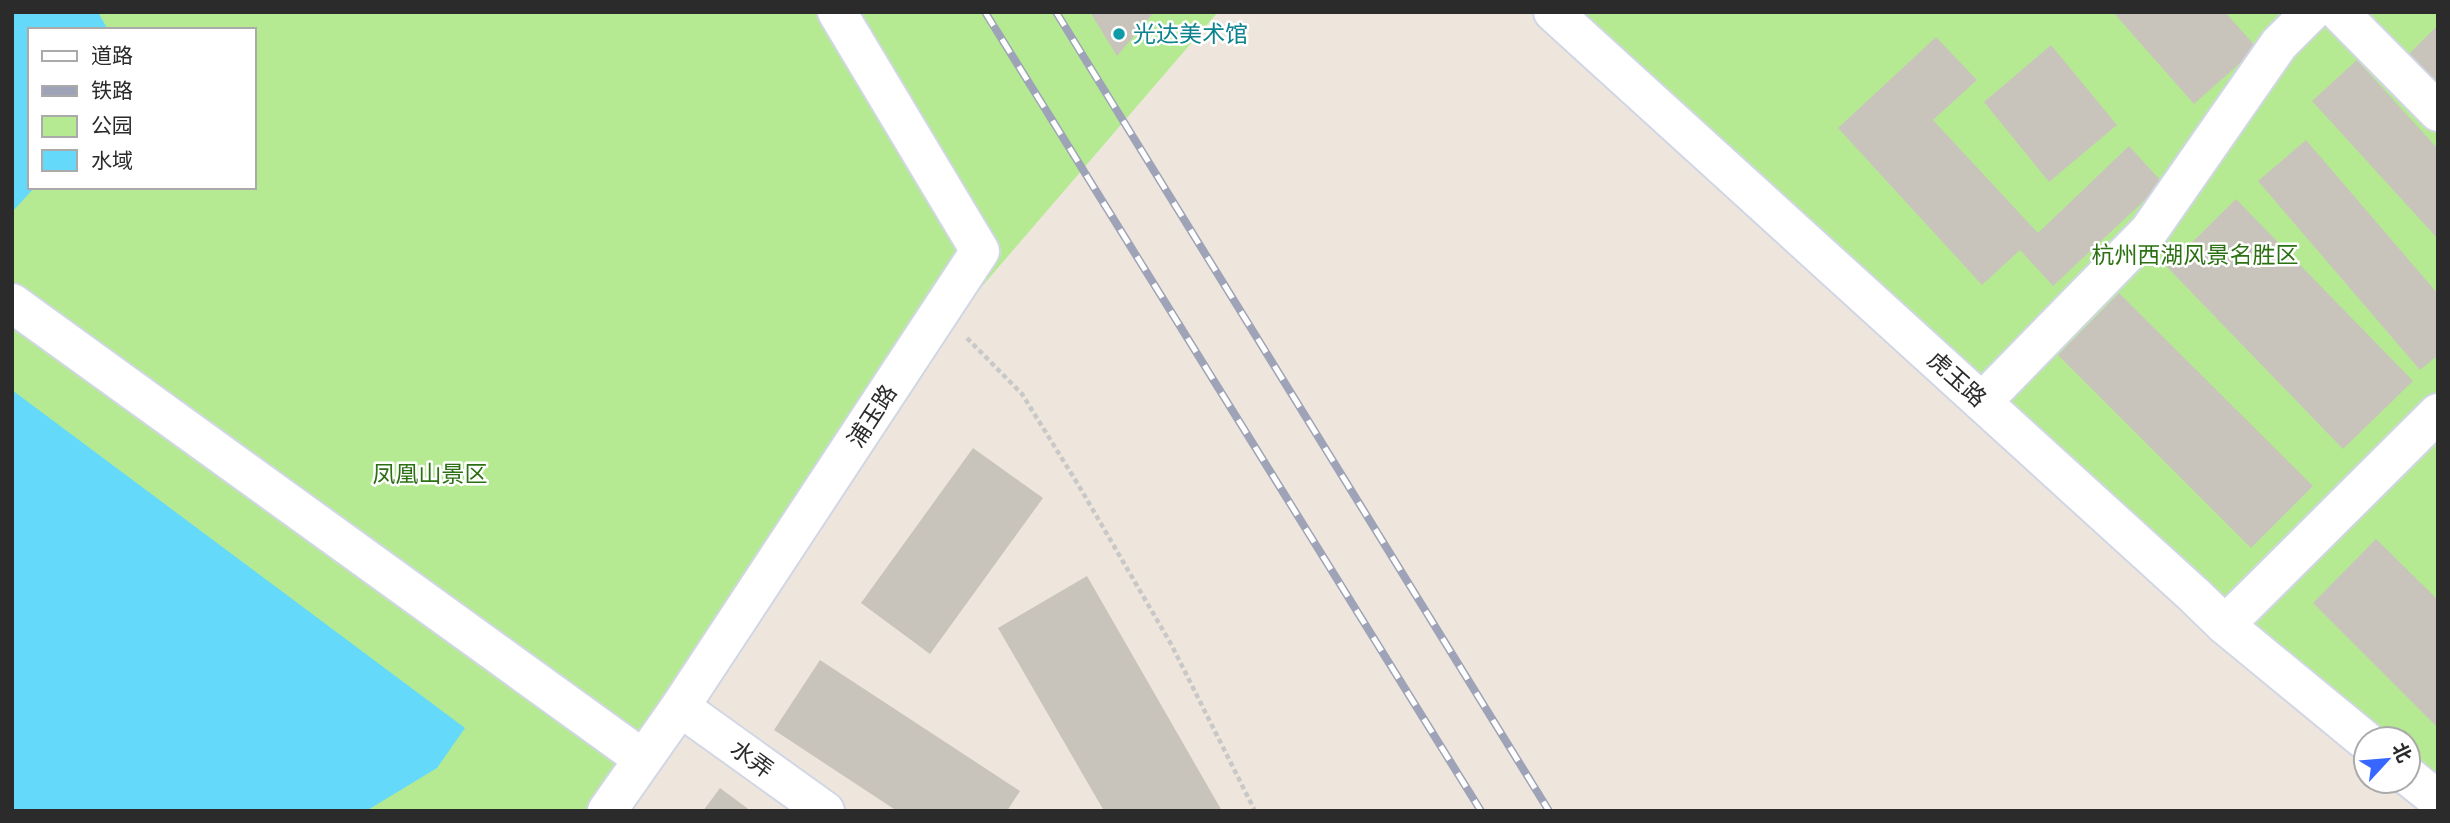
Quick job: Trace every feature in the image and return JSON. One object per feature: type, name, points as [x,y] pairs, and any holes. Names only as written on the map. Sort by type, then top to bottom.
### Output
[{"type":"street","name":"浦玉路","points":[[607,811],[680,707],[980,251],[837,12]]},
{"type":"street","name":"虎玉路","points":[[1553,12],[2225,625],[2352,729]]},
{"type":"street","points":[[1982,402],[2149,231],[2279,44],[2311,12]]},
{"type":"street","points":[[2339,12],[2438,113]]},
{"type":"street","points":[[12,303],[643,759]]},
{"type":"street","points":[[2225,625],[2438,413]]},
{"type":"street","name":"水弄","points":[[680,707],[825,811]]},
{"type":"street","points":[[2422,787],[2438,800]]},
{"type":"path","points":[[941,311],[1022,394],[1029,405],[1171,644],[1255,811]]},
{"type":"green space","name":"凤凰山景区","points":[[12,12],[1218,12],[910,370],[607,811],[12,811]]},
{"type":"green space","name":"杭州西湖风景名胜区","points":[[1583,12],[2438,12],[2438,811],[2422,795],[2422,725],[2352,725],[2352,739]]},
{"type":"water","points":[[12,12],[98,12],[107,28],[28,28],[28,189],[33,189],[12,212]]},
{"type":"water","points":[[12,390],[465,728],[437,768],[366,811],[12,811]]},
{"type":"building","name":"光达美术馆","points":[[1090,12],[1154,12],[1117,56]]},
{"type":"building","points":[[2113,12],[2225,12],[2257,48],[2194,104]]},
{"type":"building","points":[[2438,25],[2438,85],[2408,55]]},
{"type":"building","points":[[1936,37],[1977,80],[1933,120],[2038,233],[2129,146],[2163,183],[2053,286],[2020,250],[1982,285],[1838,128]]},
{"type":"building","points":[[2051,45],[2117,125],[2049,182],[1984,102]]},
{"type":"building","points":[[2357,60],[2438,149],[2438,239],[2312,101]]},
{"type":"building","points":[[2306,140],[2438,294],[2438,355],[2420,370],[2258,181]]},
{"type":"building","points":[[2236,199],[2413,381],[2343,449],[2167,267]]},
{"type":"building","points":[[2119,293],[2313,486],[2251,548],[2058,355]]},
{"type":"building","points":[[973,448],[1043,498],[930,654],[861,603]]},
{"type":"building","points":[[2376,539],[2438,600],[2438,728],[2313,603]]},
{"type":"building","points":[[1087,576],[1222,811],[1104,811],[998,628]]},
{"type":"building","points":[[820,660],[1020,791],[1007,811],[897,811],[774,730]]},
{"type":"building","points":[[720,788],[751,811],[703,811]]},
{"type":"railway","points":[[985,12],[1481,811]]},
{"type":"railway","points":[[1056,12],[1549,811]]},
{"type":"place","name":"光达美术馆","points":[[1119,34]]}]
